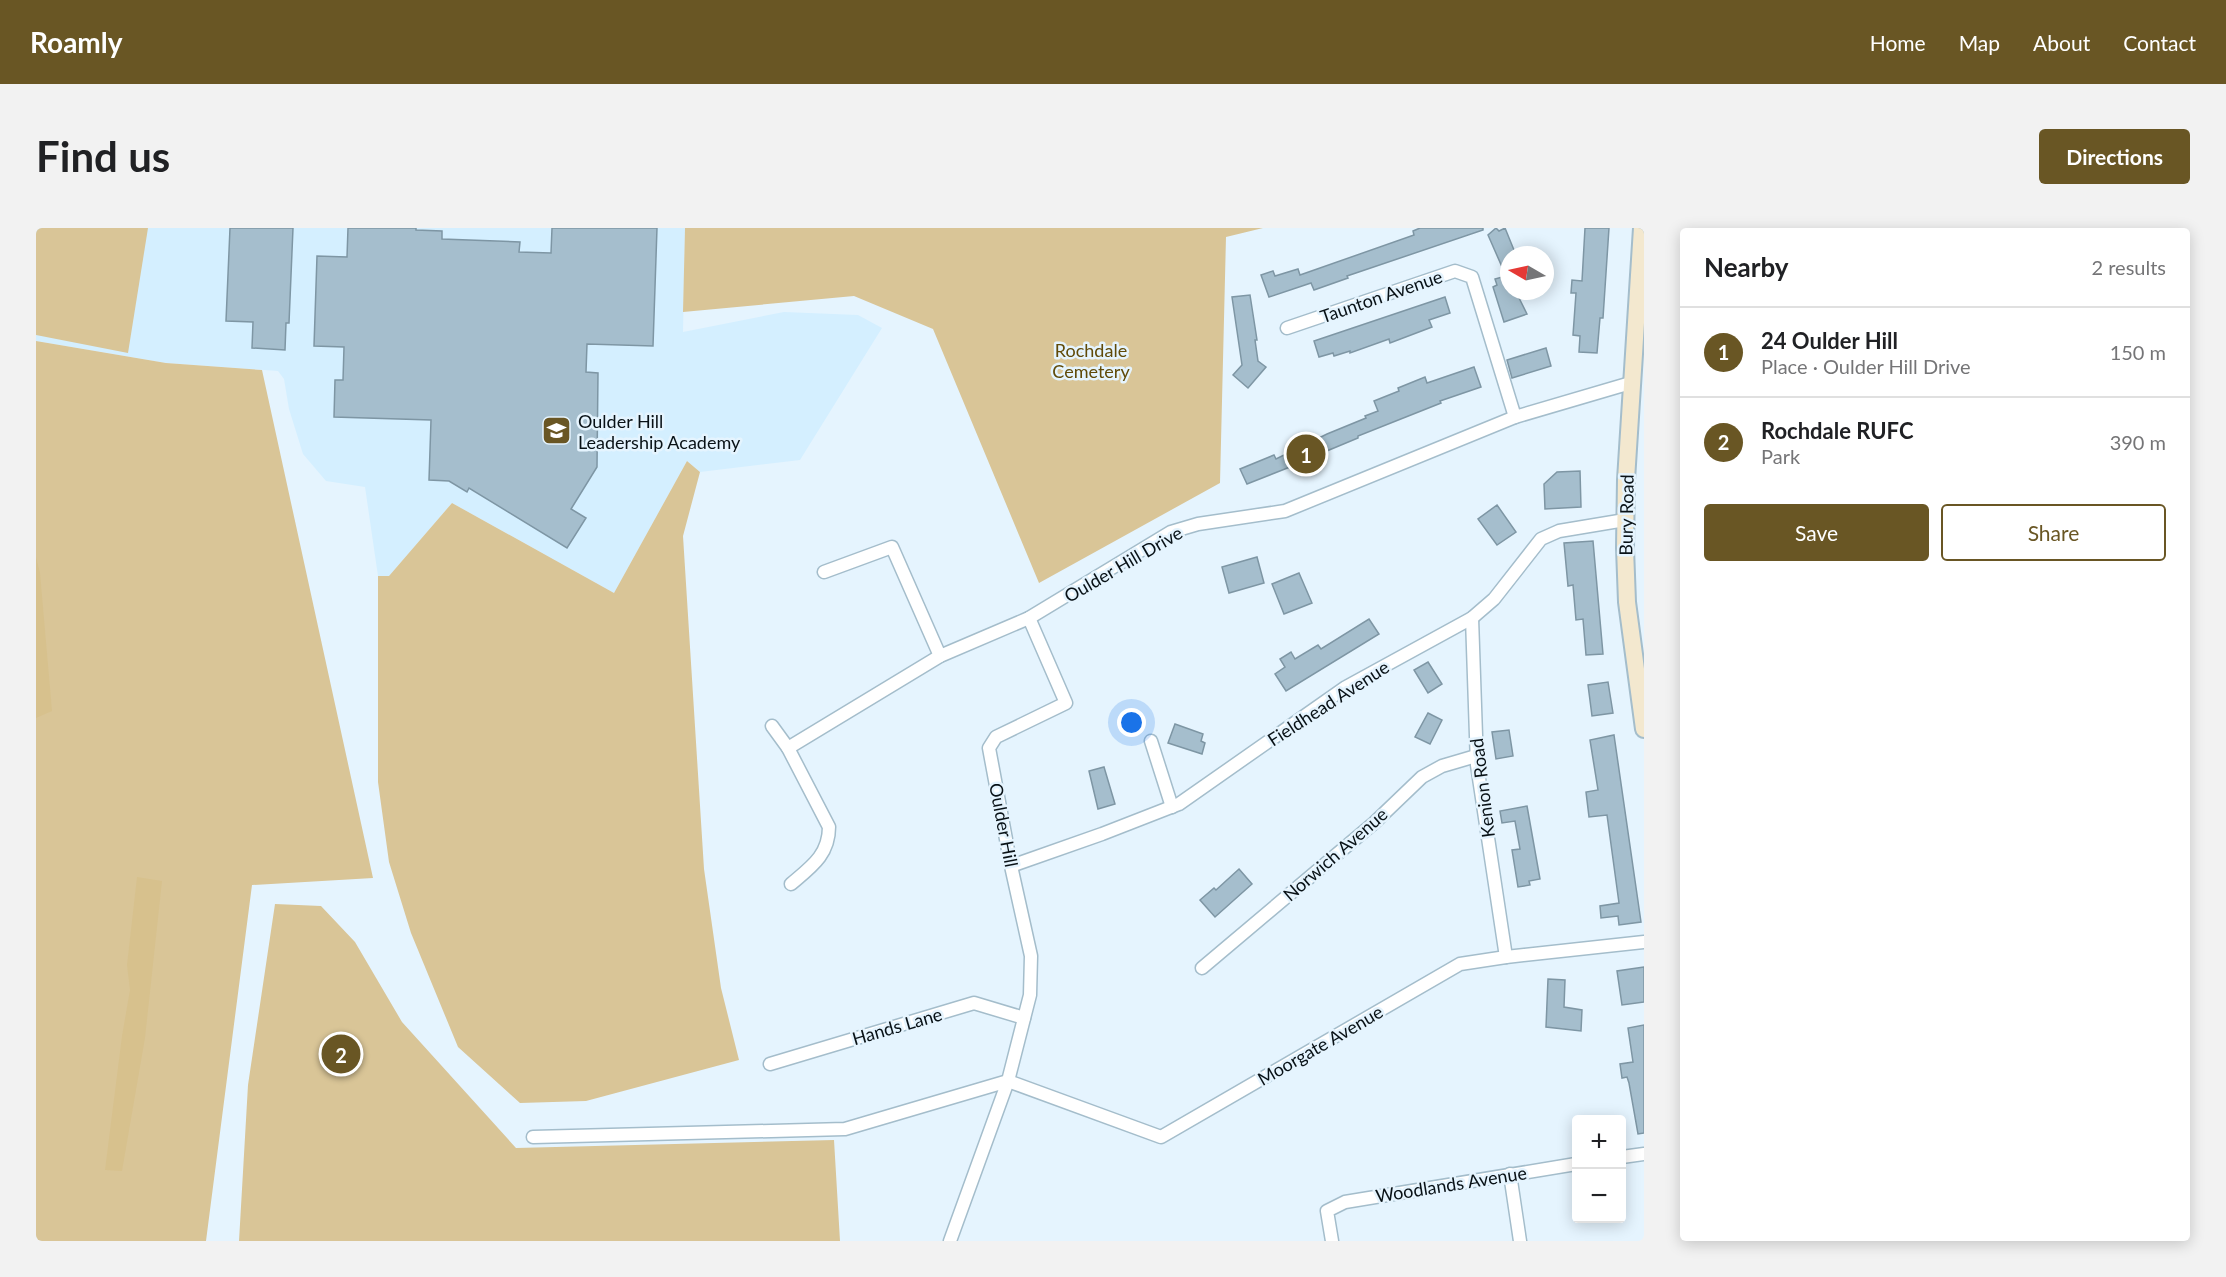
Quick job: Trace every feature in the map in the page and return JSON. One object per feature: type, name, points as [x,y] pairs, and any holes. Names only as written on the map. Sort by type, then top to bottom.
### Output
[{"type":"main road","name":"Bury Road","points":[[1642,228],[1640,331],[1634,382],[1625,520],[1627,602],[1644,729]]},
{"type":"street","name":"Taunton Avenue","points":[[1287,328],[1455,271],[1472,277],[1515,417]]},
{"type":"street","name":"Oulder Hill Drive","points":[[788,748],[940,657],[1029,618],[1171,532],[1198,524],[1285,511],[1515,417],[1634,382]]},
{"type":"street","name":"Fieldhead Avenue","points":[[1011,866],[1172,807],[1346,687],[1472,618],[1494,599],[1541,539],[1559,531],[1625,520]]},
{"type":"street","points":[[824,572],[892,547],[940,657]]},
{"type":"street","name":"Oulder Hill","points":[[950,1241],[1008,1081],[1030,995],[1031,956],[989,748],[996,737],[1066,703],[1029,618]]},
{"type":"street","name":"Kenion Road","points":[[1472,618],[1476,756],[1506,957]]},
{"type":"street","points":[[772,726],[788,748],[830,827],[830,838],[824,853],[791,884]]},
{"type":"street","points":[[1151,741],[1172,807]]},
{"type":"street","name":"Norwich Avenue","points":[[1202,968],[1374,823],[1422,777],[1442,766],[1476,756]]},
{"type":"street","name":"Moorgate Avenue","points":[[1008,1081],[1161,1137],[1460,964],[1644,942]]},
{"type":"street","name":"Hands Lane","points":[[770,1064],[974,1003],[1024,1018]]},
{"type":"street","points":[[533,1137],[845,1130],[1008,1081]]},
{"type":"street","points":[[1626,1156],[1644,1154]]},
{"type":"street","name":"Woodlands Avenue","points":[[1332,1241],[1327,1211],[1345,1202],[1572,1165]]},
{"type":"street","points":[[1510,1174],[1520,1241]]},
{"type":"shaded area","name":"Oulder Hill Leadership Academy","points":[[36,228],[685,228],[683,332],[784,312],[858,315],[882,328],[800,460],[700,472],[687,461],[614,593],[452,503],[389,576],[378,576],[365,487],[326,481],[303,454],[289,409],[284,379],[278,371],[166,363],[36,341]]},
{"type":"shaded area","points":[[36,557],[40,573],[52,711],[36,718]]},
{"type":"shaded area","points":[[137,877],[162,881],[145,1038],[122,1171],[105,1170],[130,990],[127,965]]},
{"type":"green space","points":[[36,228],[148,228],[128,353],[36,335]]},
{"type":"green space","name":"Rochdale Cemetery","points":[[685,228],[1263,228],[1226,237],[1220,483],[1039,583],[933,329],[854,296],[683,312]]},
{"type":"green space","points":[[36,341],[166,363],[262,370],[373,878],[252,885],[206,1241],[36,1241]]},
{"type":"green space","points":[[687,461],[700,472],[683,536],[704,869],[721,988],[739,1060],[586,1101],[520,1103],[458,1047],[411,933],[389,862],[378,782],[378,576],[389,576],[452,503],[614,593]]},
{"type":"green space","points":[[275,904],[321,906],[355,942],[402,1022],[516,1148],[834,1140],[840,1241],[239,1241],[248,1085]]},
{"type":"building","points":[[230,228],[293,228],[289,323],[286,323],[285,350],[252,348],[253,322],[226,321]]},
{"type":"building","points":[[348,228],[416,228],[416,230],[442,231],[442,239],[520,242],[519,252],[551,253],[552,228],[657,228],[653,346],[587,344],[586,372],[598,373],[597,467],[571,509],[586,518],[567,548],[469,488],[467,492],[449,481],[429,480],[431,420],[334,417],[335,380],[343,380],[344,347],[314,346],[317,256],[347,257]]},
{"type":"building","points":[[1420,228],[1483,228],[1483,230],[1347,276],[1348,278],[1314,290],[1311,283],[1269,297],[1261,275],[1273,271],[1275,276],[1298,269],[1300,275],[1414,235],[1413,231]]},
{"type":"building","points":[[1496,228],[1499,231],[1505,228],[1512,246],[1500,246],[1500,262],[1488,235]]},
{"type":"building","points":[[1585,228],[1609,228],[1603,318],[1600,318],[1597,353],[1579,352],[1580,336],[1573,335],[1576,293],[1571,293],[1572,280],[1582,281]]},
{"type":"building","points":[[1500,278],[1500,300],[1520,300],[1527,314],[1504,322],[1493,287],[1497,285],[1495,279]]},
{"type":"building","points":[[1250,295],[1258,361],[1266,367],[1248,388],[1233,375],[1242,365],[1232,297]]},
{"type":"building","points":[[1445,297],[1450,313],[1429,320],[1432,327],[1390,343],[1389,339],[1350,353],[1350,351],[1334,356],[1333,353],[1319,357],[1314,341]]},
{"type":"building","points":[[1546,348],[1551,366],[1512,378],[1507,360]]},
{"type":"building","points":[[1474,367],[1481,387],[1440,401],[1441,403],[1358,436],[1296,468],[1295,465],[1247,484],[1240,469],[1274,455],[1276,459],[1366,418],[1365,416],[1378,411],[1374,401],[1399,391],[1398,388],[1425,377],[1427,383]]},
{"type":"building","points":[[1580,471],[1581,507],[1545,509],[1544,484],[1557,472]]},
{"type":"building","points":[[1497,505],[1516,532],[1497,545],[1478,519]]},
{"type":"building","points":[[1593,541],[1603,654],[1586,655],[1583,619],[1576,620],[1573,585],[1568,586],[1564,543]]},
{"type":"building","points":[[1257,557],[1264,583],[1229,593],[1222,567]]},
{"type":"building","points":[[1299,573],[1312,603],[1284,614],[1272,584]]},
{"type":"building","points":[[1369,619],[1379,634],[1286,691],[1275,674],[1285,667],[1280,659],[1291,652],[1295,659],[1318,645],[1321,649]]},
{"type":"building","points":[[1428,662],[1442,684],[1428,693],[1414,670]]},
{"type":"building","points":[[1608,682],[1613,713],[1592,716],[1588,685]]},
{"type":"building","points":[[1428,713],[1442,720],[1430,744],[1415,737]]},
{"type":"building","points":[[1175,724],[1203,734],[1201,741],[1205,743],[1202,754],[1168,743]]},
{"type":"building","points":[[1509,730],[1513,756],[1496,759],[1492,732]]},
{"type":"building","points":[[1614,735],[1641,922],[1619,925],[1618,916],[1601,918],[1600,906],[1619,903],[1607,815],[1589,817],[1586,792],[1598,790],[1590,740]]},
{"type":"building","points":[[1104,767],[1115,804],[1098,809],[1089,771]]},
{"type":"building","points":[[1527,806],[1540,879],[1529,881],[1530,885],[1518,887],[1512,850],[1520,849],[1515,821],[1502,823],[1500,811]]},
{"type":"building","points":[[1239,869],[1252,884],[1215,917],[1200,900],[1214,888],[1216,890]]},
{"type":"building","points":[[1644,967],[1644,1002],[1622,1005],[1617,971]]},
{"type":"building","points":[[1548,979],[1565,980],[1564,1007],[1582,1010],[1581,1031],[1546,1027]]},
{"type":"building","points":[[1644,1025],[1644,1133],[1638,1134],[1629,1083],[1627,1077],[1622,1078],[1620,1064],[1633,1062],[1628,1028]]},
{"type":"place","name":"Oulder Hill Leadership Academy","points":[[557,431]]},
{"type":"place","name":"24 Oulder Hill","points":[[1306,454]]},
{"type":"place","name":"Rochdale RUFC","points":[[341,1054]]}]
